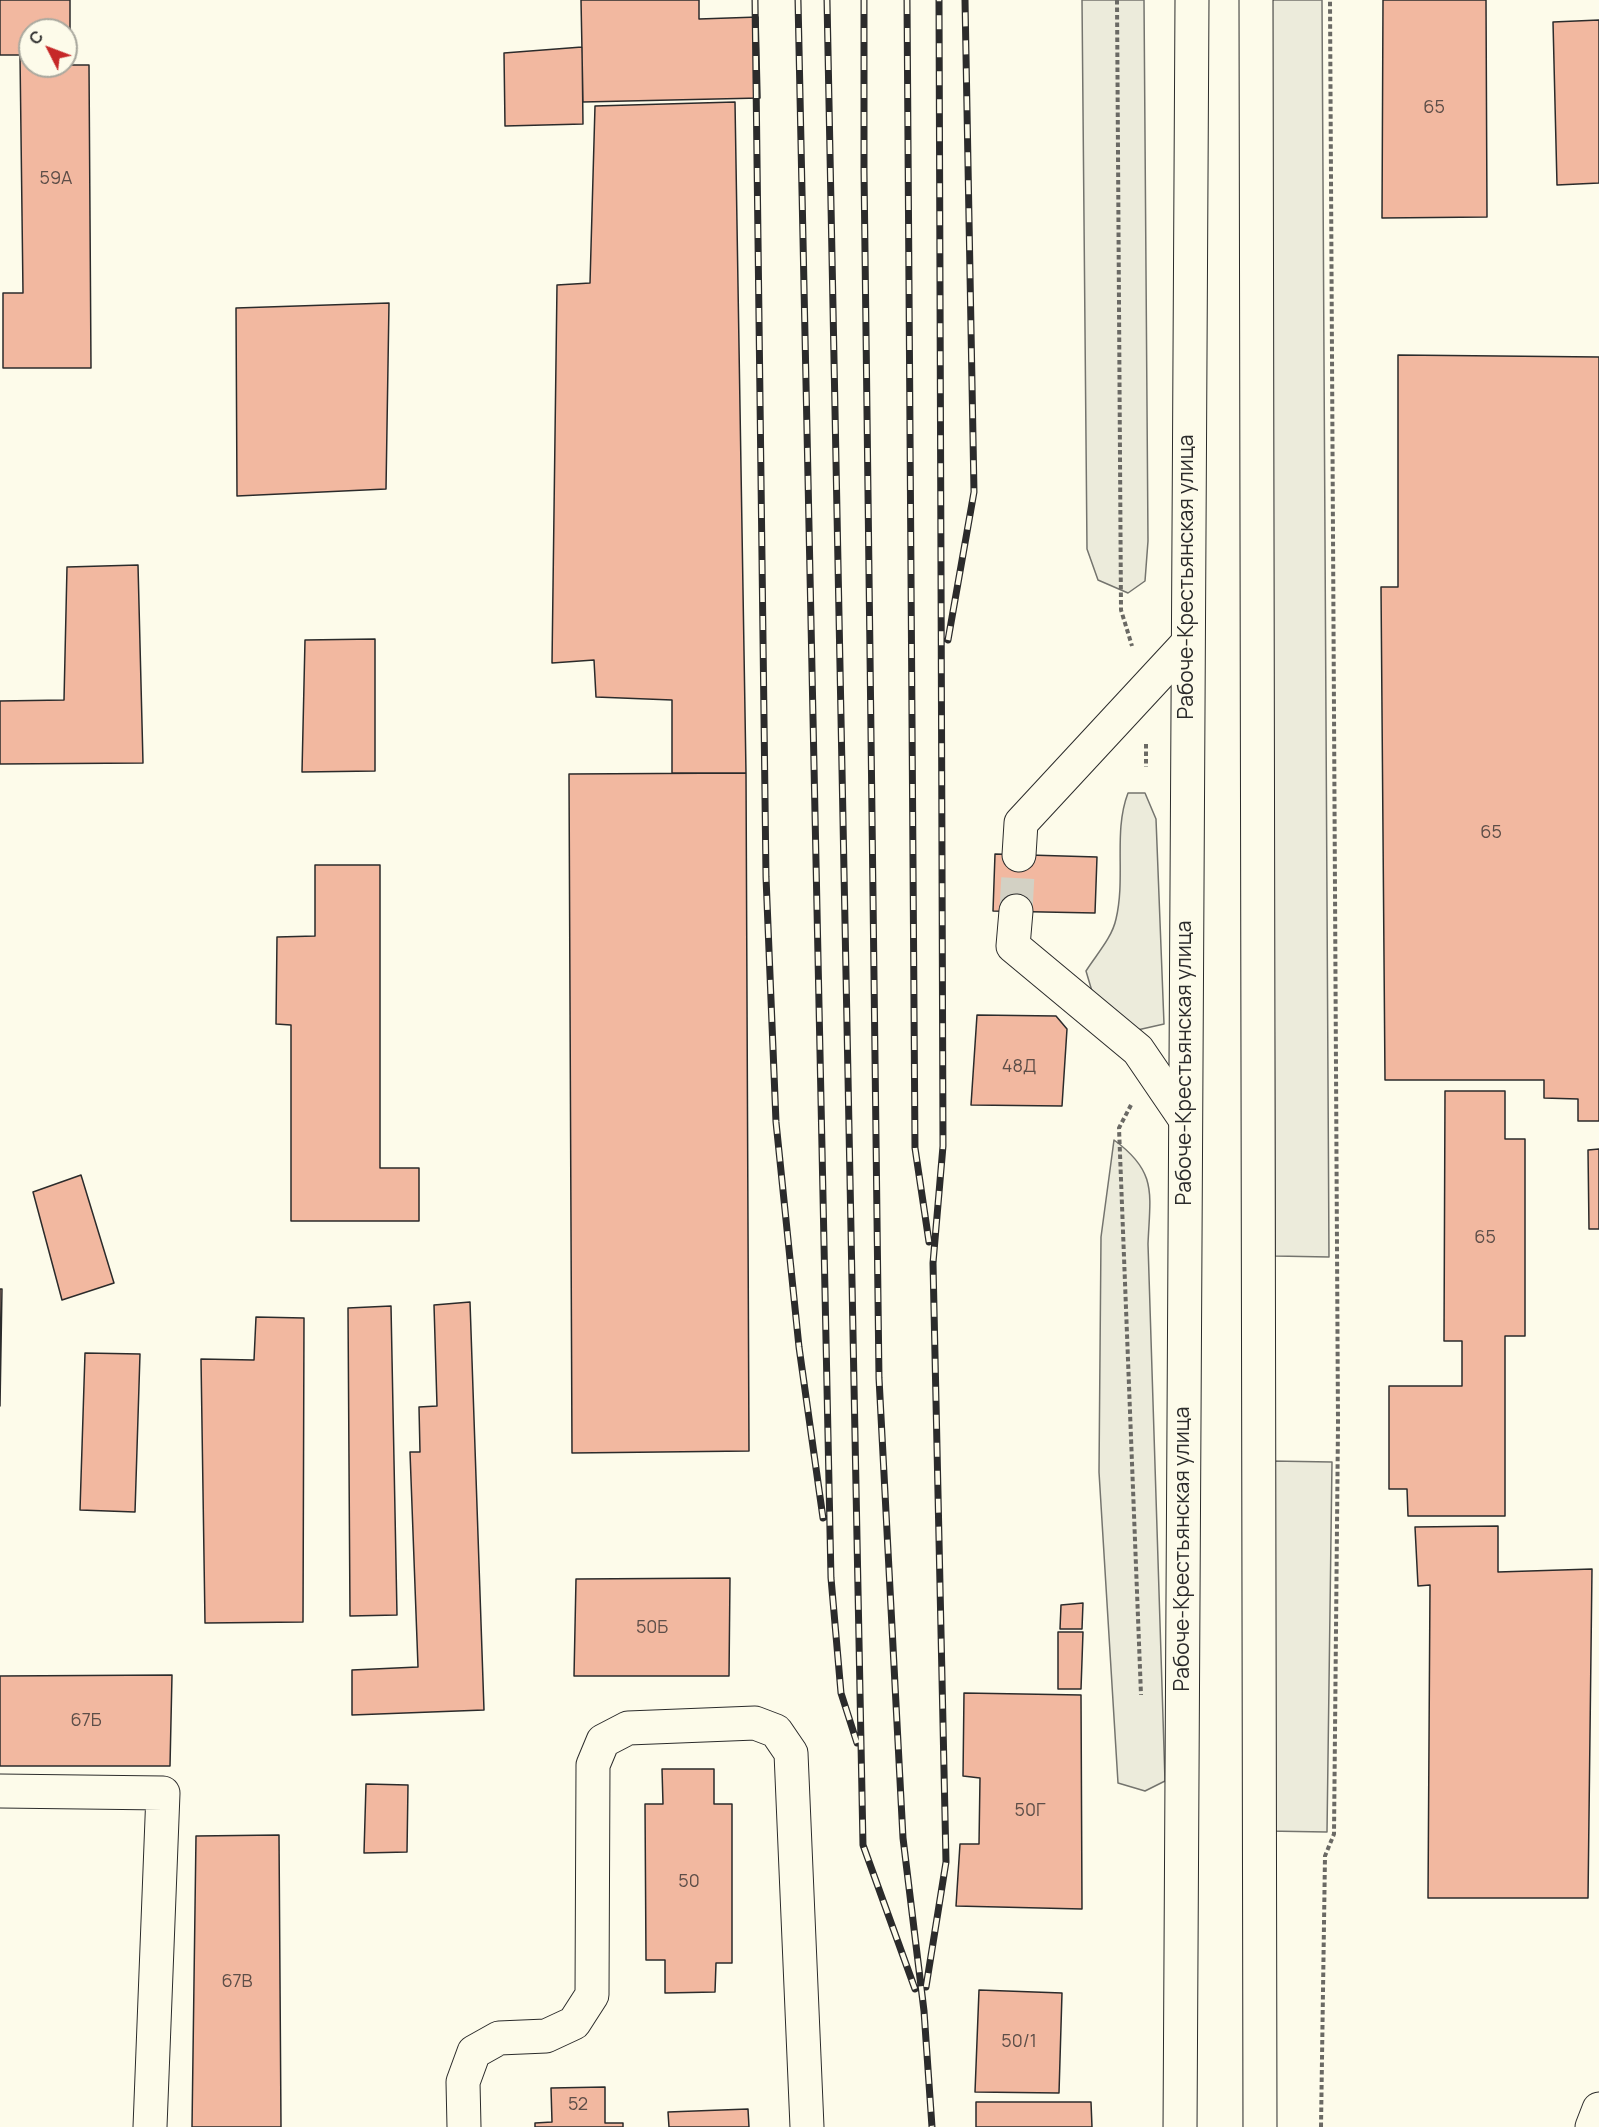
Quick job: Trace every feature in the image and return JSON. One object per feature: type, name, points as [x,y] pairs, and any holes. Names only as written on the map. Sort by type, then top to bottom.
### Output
[{"type":"main road","name":"Рабоче-Крестьянская улица","points":[[1180,2127],[1186,645],[1192,0]]},
{"type":"main road","points":[[1256,0],[1260,2127]]},
{"type":"main road","points":[[1019,855],[1021,823],[1186,645]]},
{"type":"main road","points":[[1016,911],[1013,946],[1138,1050],[1185,1119]]},
{"type":"main road","points":[[464,2127],[463,2082],[474,2052],[499,2038],[546,2036],[574,2023],[592,1995],[593,1765],[603,1741],[628,1728],[755,1723],[776,1731],[791,1754],[807,2127]]},
{"type":"main road","points":[[0,1791],[163,1793],[150,2127]]},
{"type":"main road","points":[[1592,2127],[1599,2109]]},
{"type":"path","points":[[1321,2127],[1325,1856],[1334,1834],[1338,1424],[1330,0]]},
{"type":"shaded area","points":[[1082,0],[1144,0],[1148,541],[1145,581],[1128,593],[1098,580],[1087,549]]},
{"type":"shaded area","points":[[1271,0],[1322,0],[1329,1257],[1275,1256]]},
{"type":"shaded area","points":[[1128,793],[1145,793],[1156,819],[1164,1024],[1133,1031],[1094,998],[1086,971],[1107,940],[1116,919],[1120,887],[1121,823]]},
{"type":"shaded area","points":[[1114,1140],[1128,1152],[1145,1174],[1150,1198],[1148,1244],[1165,1781],[1145,1791],[1118,1783],[1099,1472],[1101,1237]]},
{"type":"shaded area","points":[[1271,1461],[1332,1462],[1327,1832],[1266,1831]]},
{"type":"building","points":[[0,0],[70,0],[70,18],[18,18],[18,55],[0,55]]},
{"type":"building","points":[[581,0],[699,0],[699,19],[758,17],[760,98],[583,102]]},
{"type":"building","points":[[1383,0],[1486,0],[1487,217],[1382,218]]},
{"type":"building","points":[[1599,20],[1599,183],[1557,185],[1553,22]]},
{"type":"building","points":[[582,47],[583,124],[505,126],[504,53]]},
{"type":"building","points":[[78,65],[89,65],[91,368],[3,368],[3,293],[23,293],[20,78],[78,78]]},
{"type":"building","points":[[735,102],[746,773],[672,773],[672,700],[596,697],[594,660],[552,663],[557,285],[590,283],[595,106]]},
{"type":"building","points":[[389,303],[386,489],[237,496],[236,308]]},
{"type":"building","points":[[1398,355],[1599,357],[1599,1121],[1578,1121],[1578,1099],[1544,1098],[1544,1080],[1385,1080],[1381,587],[1398,587]]},
{"type":"building","points":[[138,565],[143,763],[0,764],[0,701],[64,700],[67,567]]},
{"type":"building","points":[[375,639],[375,771],[302,772],[305,640]]},
{"type":"building","points":[[746,773],[749,1451],[572,1453],[569,774]]},
{"type":"building","points":[[995,854],[1097,857],[1095,913],[993,911]]},
{"type":"building","points":[[315,865],[380,865],[380,1168],[419,1168],[419,1221],[291,1221],[291,1025],[276,1024],[277,937],[315,936]]},
{"type":"building","points":[[977,1015],[1056,1016],[1067,1029],[1062,1106],[971,1105]]},
{"type":"building","points":[[1445,1091],[1505,1091],[1505,1139],[1525,1139],[1525,1336],[1505,1336],[1505,1516],[1408,1516],[1407,1489],[1389,1489],[1389,1386],[1462,1386],[1462,1341],[1444,1341]]},
{"type":"building","points":[[1599,1149],[1599,1229],[1589,1229],[1588,1150]]},
{"type":"building","points":[[81,1175],[114,1283],[62,1300],[33,1192]]},
{"type":"building","points":[[0,1289],[2,1289],[0,1406]]},
{"type":"building","points":[[470,1302],[484,1710],[352,1715],[352,1670],[418,1667],[410,1452],[420,1452],[419,1407],[437,1406],[434,1305]]},
{"type":"building","points":[[391,1306],[397,1615],[350,1616],[348,1308]]},
{"type":"building","points":[[256,1317],[304,1318],[303,1622],[205,1623],[201,1359],[254,1360]]},
{"type":"building","points":[[85,1353],[140,1354],[135,1512],[80,1510]]},
{"type":"building","points":[[1498,1526],[1498,1572],[1592,1569],[1588,1898],[1428,1898],[1430,1585],[1418,1586],[1415,1527]]},
{"type":"building","points":[[730,1578],[729,1676],[574,1676],[576,1579]]},
{"type":"building","points":[[1083,1603],[1082,1629],[1060,1629],[1061,1605]]},
{"type":"building","points":[[1058,1632],[1083,1632],[1081,1689],[1058,1689]]},
{"type":"building","points":[[172,1675],[170,1766],[0,1766],[0,1676]]},
{"type":"building","points":[[964,1693],[1081,1695],[1082,1909],[956,1906],[960,1844],[979,1844],[980,1778],[963,1776]]},
{"type":"building","points":[[662,1769],[714,1769],[714,1804],[732,1804],[732,1963],[716,1963],[715,1992],[665,1993],[665,1960],[646,1960],[645,1804],[663,1804]]},
{"type":"building","points":[[366,1784],[408,1785],[407,1852],[364,1853]]},
{"type":"building","points":[[279,1835],[281,2127],[192,2127],[196,1836]]},
{"type":"building","points":[[979,1990],[1062,1993],[1059,2093],[975,2092]]},
{"type":"building","points":[[605,2087],[605,2123],[623,2123],[623,2127],[535,2127],[535,2123],[552,2122],[551,2088]]},
{"type":"building","points":[[976,2102],[1091,2102],[1092,2127],[976,2127]]},
{"type":"building","points":[[748,2109],[749,2127],[669,2127],[668,2112]]},
{"type":"tunnel","points":[[1016,911],[1019,855]]},
{"type":"railway","points":[[755,0],[766,877],[776,1122],[799,1347],[823,1518]]},
{"type":"railway","points":[[798,0],[831,1578],[841,1693],[857,1743]]},
{"type":"railway","points":[[827,0],[863,1845],[915,1989]]},
{"type":"railway","points":[[864,0],[864,171],[879,1378],[903,1838],[924,2011],[932,2127]]},
{"type":"railway","points":[[907,0],[915,1148],[929,1242]]},
{"type":"railway","points":[[926,1987],[946,1862],[933,1263],[943,1146],[939,0]]},
{"type":"railway","points":[[948,640],[974,492],[965,0]]}]
